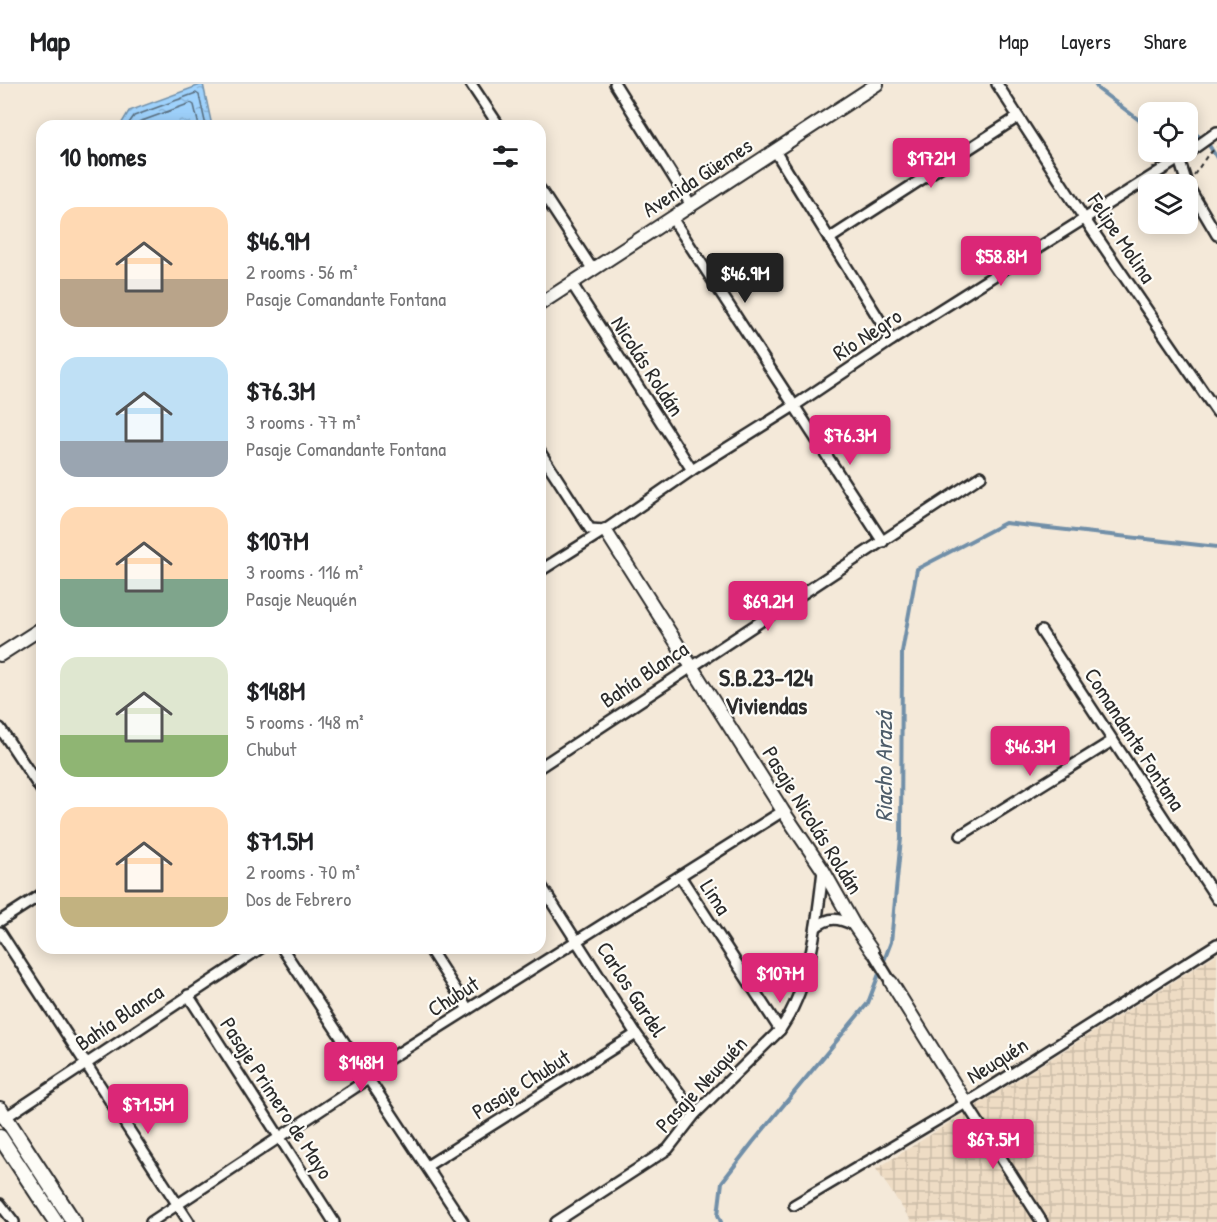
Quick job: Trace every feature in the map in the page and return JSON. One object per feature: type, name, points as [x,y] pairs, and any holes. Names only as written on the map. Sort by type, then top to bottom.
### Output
[{"type":"main road","points":[[2,1116],[74,1222]]},
{"type":"main road","points":[[0,1137],[56,1222]]},
{"type":"street","points":[[471,84],[494,120]]},
{"type":"street","points":[[615,84],[691,206]]},
{"type":"street","name":"Avenida Güemes","points":[[546,300],[877,84]]},
{"type":"street","name":"Felipe Molina","points":[[997,84],[1084,218],[1217,412]]},
{"type":"street","points":[[829,239],[1018,117]]},
{"type":"street","name":"Río Negro","points":[[1198,145],[1214,134]]},
{"type":"street","points":[[775,151],[892,340]]},
{"type":"street","name":"Río Negro","points":[[546,567],[892,340],[1174,162]]},
{"type":"street","points":[[546,198],[593,270]]},
{"type":"street","points":[[1198,202],[1217,235]]},
{"type":"street","points":[[672,218],[883,542]]},
{"type":"street","name":"Nicolás Roldán","points":[[572,284],[692,470]]},
{"type":"street","name":"Pasaje Nicolás Roldán","points":[[546,461],[590,529],[605,530],[783,811],[823,870],[854,925],[873,951],[1042,1222]]},
{"type":"street","name":"Bahía Blanca","points":[[546,763],[981,476]]},
{"type":"street","name":"Comandante Fontana","points":[[1041,631],[1217,899]]},
{"type":"street","points":[[0,655],[36,632]]},
{"type":"street","points":[[0,728],[36,782]]},
{"type":"street","points":[[961,835],[1112,741]]},
{"type":"street","name":"Chubut","points":[[151,1222],[368,1079],[378,1066],[783,811]]},
{"type":"street","name":"Pasaje Neuquén","points":[[556,1222],[668,1149],[695,1114],[780,1030],[790,1015],[799,993],[816,927],[823,870]]},
{"type":"street","name":"Lima","points":[[680,876],[780,1030]]},
{"type":"street","name":"Carlos Gardel","points":[[546,893],[636,1034],[695,1114]]},
{"type":"street","points":[[0,921],[36,898]]},
{"type":"street","points":[[816,927],[827,919],[840,919],[854,925]]},
{"type":"street","points":[[0,932],[189,1222]]},
{"type":"street","name":"Neuquén","points":[[794,1205],[966,1103],[1217,944]]},
{"type":"street","name":"Bahía Blanca","points":[[2,1116],[252,954]]},
{"type":"street","points":[[286,954],[463,1222]]},
{"type":"street","points":[[433,954],[468,1009]]},
{"type":"street","name":"Pasaje Primero de Mayo","points":[[188,995],[334,1222]]},
{"type":"street","name":"Pasaje Chubut","points":[[427,1167],[636,1034]]},
{"type":"street","points":[[0,1204],[14,1222]]},
{"type":"path","points":[[1195,174],[1207,156],[1217,147]]},
{"type":"shaded area","points":[[1217,954],[1217,1222],[912,1222],[876,1169]]},
{"type":"water","points":[[203,84],[211,120],[124,120],[129,111]]},
{"type":"waterway","name":"Riacho Arazá","points":[[1095,84],[1098,89],[1138,119]]},
{"type":"waterway","name":"Riacho Arazá","points":[[1198,136],[1207,142],[1217,158]]},
{"type":"waterway","name":"Riacho Arazá","points":[[721,1222],[718,1215],[722,1182],[868,1003],[891,942],[901,838],[902,652],[917,569],[1005,523],[1217,547]]},
{"type":"district","name":"S.B.23-124 Viviendas","points":[[766,692]]}]
